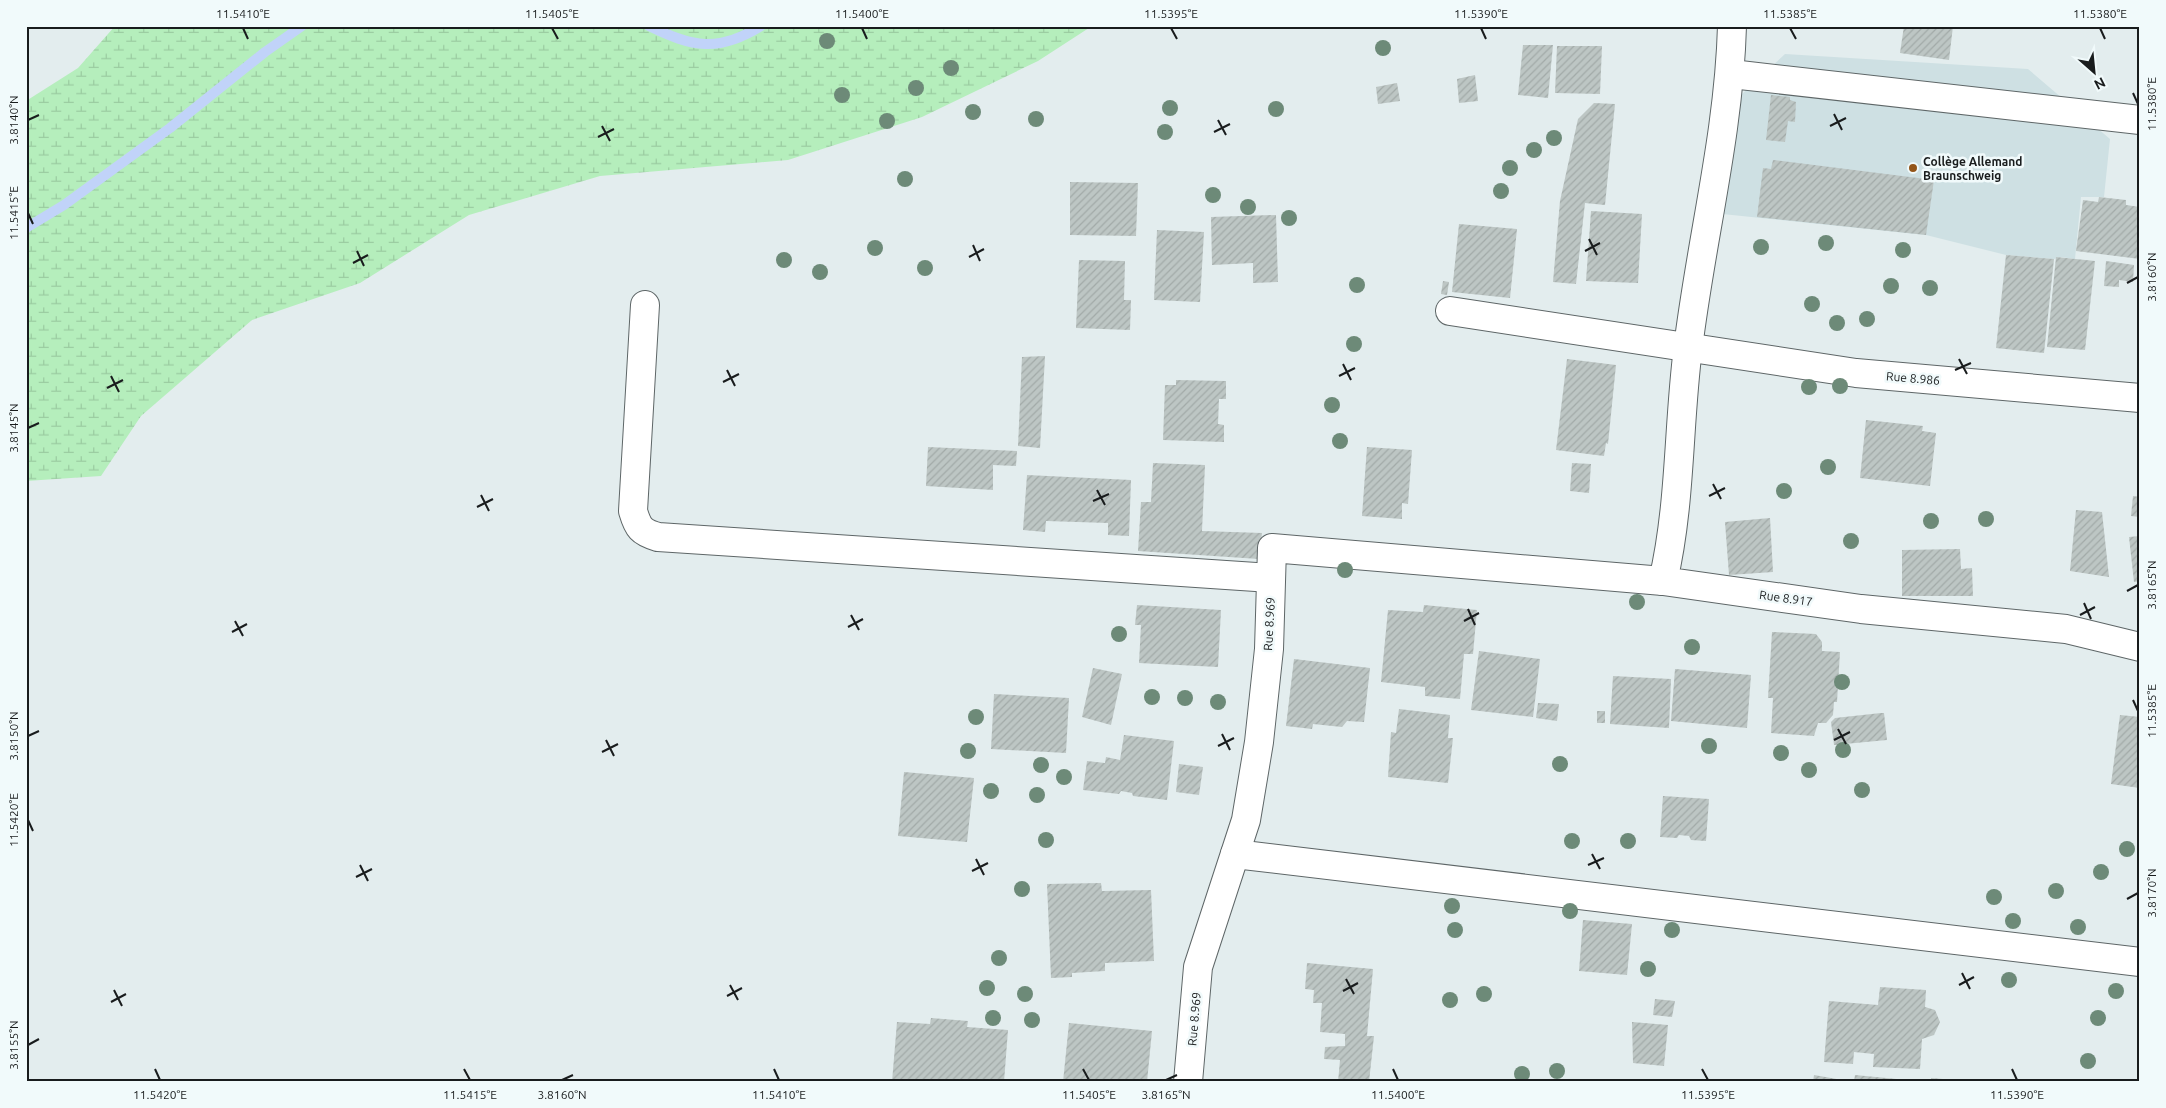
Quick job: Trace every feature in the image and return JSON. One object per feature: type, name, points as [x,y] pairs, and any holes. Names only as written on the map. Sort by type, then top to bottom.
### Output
[{"type":"street","points":[[1664,581],[1673,536],[1688,348],[1731,74],[1732,26]]},
{"type":"street","points":[[1731,74],[2140,120]]},
{"type":"street","points":[[645,305],[632,511],[637,524],[645,533],[668,537],[1271,578]]},
{"type":"street","name":"Rue 8.986","points":[[1450,311],[1856,373],[2140,398]]},
{"type":"street","name":"Rue 8.969","points":[[1188,1082],[1198,967],[1246,820],[1259,742],[1269,649],[1272,548],[1664,581]]},
{"type":"street","name":"Rue 8.917","points":[[1664,581],[1861,609],[2066,629],[2140,647]]},
{"type":"street","points":[[1235,854],[2140,962]]},
{"type":"shaded area","name":"Collège Allemand Braunschweig","points":[[1785,54],[2028,69],[2110,139],[2104,197],[2081,197],[2075,259],[2006,255],[1926,235],[1713,213],[1727,108]]},
{"type":"green space","points":[[115,26],[1092,26],[1038,61],[922,117],[788,160],[600,176],[469,215],[360,283],[252,320],[141,416],[101,476],[26,481],[26,101],[78,68]]},
{"type":"building","points":[[1904,26],[1953,26],[1949,60],[1900,53]]},
{"type":"building","points":[[1523,45],[1553,45],[1548,98],[1518,95]]},
{"type":"building","points":[[1557,46],[1602,46],[1600,94],[1555,93]]},
{"type":"building","points":[[1475,75],[1478,101],[1459,103],[1457,79]]},
{"type":"building","points":[[1397,83],[1400,101],[1378,104],[1376,87]]},
{"type":"building","points":[[1771,95],[1790,97],[1790,100],[1796,102],[1795,122],[1788,121],[1785,142],[1766,140]]},
{"type":"building","points":[[1594,103],[1615,104],[1605,205],[1585,203],[1576,284],[1553,282],[1560,201],[1578,119]]},
{"type":"building","points":[[1773,160],[1934,180],[1926,235],[1757,217],[1763,168],[1771,169]]},
{"type":"building","points":[[1070,182],[1138,183],[1136,236],[1070,235]]},
{"type":"building","points":[[2099,197],[2126,200],[2126,205],[2140,207],[2140,259],[2076,251],[2083,200],[2098,202]]},
{"type":"building","points":[[1591,211],[1642,214],[1638,283],[1586,281]]},
{"type":"building","points":[[1276,215],[1278,282],[1253,283],[1253,263],[1212,265],[1211,217]]},
{"type":"building","points":[[1459,224],[1517,229],[1510,298],[1452,292]]},
{"type":"building","points":[[1157,230],[1204,232],[1200,302],[1154,300]]},
{"type":"building","points":[[2006,255],[2054,259],[2044,353],[1996,348]]},
{"type":"building","points":[[2056,257],[2095,261],[2085,350],[2047,347]]},
{"type":"building","points":[[1079,260],[1125,261],[1124,300],[1131,300],[1130,330],[1076,328]]},
{"type":"building","points":[[2106,261],[2134,265],[2133,282],[2119,280],[2119,287],[2104,286]]},
{"type":"building","points":[[1443,281],[1449,282],[1447,295],[1441,294]]},
{"type":"building","points":[[1045,356],[1040,448],[1018,446],[1022,357]]},
{"type":"building","points":[[1567,359],[1616,365],[1608,444],[1606,443],[1604,456],[1556,450]]},
{"type":"building","points":[[1176,380],[1226,381],[1226,399],[1219,399],[1218,424],[1224,425],[1224,442],[1163,440],[1165,385],[1176,385]]},
{"type":"building","points":[[1866,420],[1923,426],[1922,431],[1936,433],[1930,486],[1860,478]]},
{"type":"building","points":[[928,447],[1017,451],[1016,466],[993,465],[993,490],[926,486]]},
{"type":"building","points":[[1367,447],[1412,450],[1408,504],[1402,503],[1402,519],[1362,516]]},
{"type":"building","points":[[1153,463],[1205,465],[1202,531],[1262,533],[1259,559],[1138,551],[1141,502],[1151,502]]},
{"type":"building","points":[[1572,463],[1591,464],[1589,493],[1570,491]]},
{"type":"building","points":[[1027,475],[1131,480],[1129,536],[1108,535],[1108,523],[1046,521],[1045,532],[1023,530]]},
{"type":"building","points":[[2133,496],[2140,497],[2140,517],[2131,516]]},
{"type":"building","points":[[2076,510],[2102,512],[2109,577],[2070,571]]},
{"type":"building","points":[[1770,518],[1773,572],[1729,575],[1725,522]]},
{"type":"building","points":[[2140,536],[2140,581],[2134,582],[2129,537]]},
{"type":"building","points":[[1960,549],[1961,569],[1972,568],[1973,596],[1902,596],[1902,550]]},
{"type":"building","points":[[1137,605],[1221,610],[1218,667],[1139,663],[1141,625],[1135,625]]},
{"type":"building","points":[[1424,605],[1477,610],[1473,654],[1464,654],[1460,699],[1425,696],[1425,687],[1381,682],[1388,610],[1423,612]]},
{"type":"building","points":[[1772,632],[1816,634],[1822,642],[1822,651],[1840,652],[1837,702],[1834,702],[1833,715],[1826,723],[1818,723],[1814,736],[1771,733],[1773,698],[1768,698]]},
{"type":"building","points":[[1479,651],[1540,659],[1533,717],[1471,710]]},
{"type":"building","points":[[1294,659],[1370,668],[1364,722],[1347,721],[1342,727],[1313,724],[1312,729],[1286,726]]},
{"type":"building","points":[[1093,668],[1122,674],[1111,725],[1082,717]]},
{"type":"building","points":[[1675,669],[1751,675],[1747,728],[1671,721]]},
{"type":"building","points":[[1613,676],[1671,679],[1669,728],[1610,724]]},
{"type":"building","points":[[994,694],[1069,698],[1066,753],[991,749]]},
{"type":"building","points":[[1538,703],[1559,704],[1557,721],[1536,718]]},
{"type":"building","points":[[1399,709],[1450,715],[1448,738],[1453,738],[1448,783],[1388,777],[1391,732],[1396,733]]},
{"type":"building","points":[[1597,711],[1605,711],[1605,723],[1597,723]]},
{"type":"building","points":[[1884,713],[1887,740],[1834,745],[1831,722],[1835,718]]},
{"type":"building","points":[[2120,715],[2140,717],[2140,788],[2111,784]]},
{"type":"building","points":[[1124,735],[1174,741],[1167,800],[1133,796],[1132,793],[1121,791],[1119,794],[1083,790],[1087,761],[1105,763],[1106,757],[1120,760]]},
{"type":"building","points":[[1179,764],[1203,767],[1199,795],[1176,792]]},
{"type":"building","points":[[904,772],[974,778],[967,842],[898,836]]},
{"type":"building","points":[[1663,796],[1709,799],[1706,841],[1691,840],[1689,836],[1679,835],[1677,838],[1660,837]]},
{"type":"building","points":[[1101,883],[1102,891],[1151,890],[1154,961],[1105,963],[1105,971],[1072,973],[1072,977],[1051,978],[1047,884]]},
{"type":"building","points":[[1583,920],[1632,924],[1627,975],[1579,971]]},
{"type":"building","points":[[1307,963],[1373,969],[1367,1036],[1374,1036],[1369,1082],[1338,1082],[1340,1060],[1324,1059],[1325,1047],[1345,1046],[1345,1034],[1320,1032],[1322,1003],[1313,1003],[1314,990],[1305,989]]},
{"type":"building","points":[[1880,987],[1926,990],[1925,1007],[1935,1010],[1940,1022],[1934,1035],[1922,1039],[1920,1069],[1873,1067],[1874,1054],[1854,1052],[1853,1064],[1824,1062],[1829,1001],[1878,1005]]},
{"type":"building","points":[[1655,999],[1675,1001],[1672,1017],[1653,1015]]},
{"type":"building","points":[[931,1018],[968,1021],[967,1027],[1008,1030],[1004,1082],[892,1082],[897,1022],[930,1024]]},
{"type":"building","points":[[1632,1022],[1668,1025],[1664,1066],[1633,1063]]},
{"type":"building","points":[[1069,1023],[1152,1031],[1147,1082],[1063,1082]]},
{"type":"building","points":[[1814,1075],[1848,1081],[1848,1082],[1813,1082]]},
{"type":"building","points":[[1855,1075],[1907,1080],[1907,1082],[1854,1082]]},
{"type":"building","points":[[1931,1078],[1955,1080],[1955,1082],[1931,1082]]},
{"type":"waterway","points":[[26,228],[64,205],[170,128],[265,52],[302,26]]},
{"type":"waterway","points":[[649,26],[679,39],[705,44],[731,40],[746,35],[761,26]]},
{"type":"place","name":"Collège Allemand Braunschweig","points":[[1913,168]]}]
